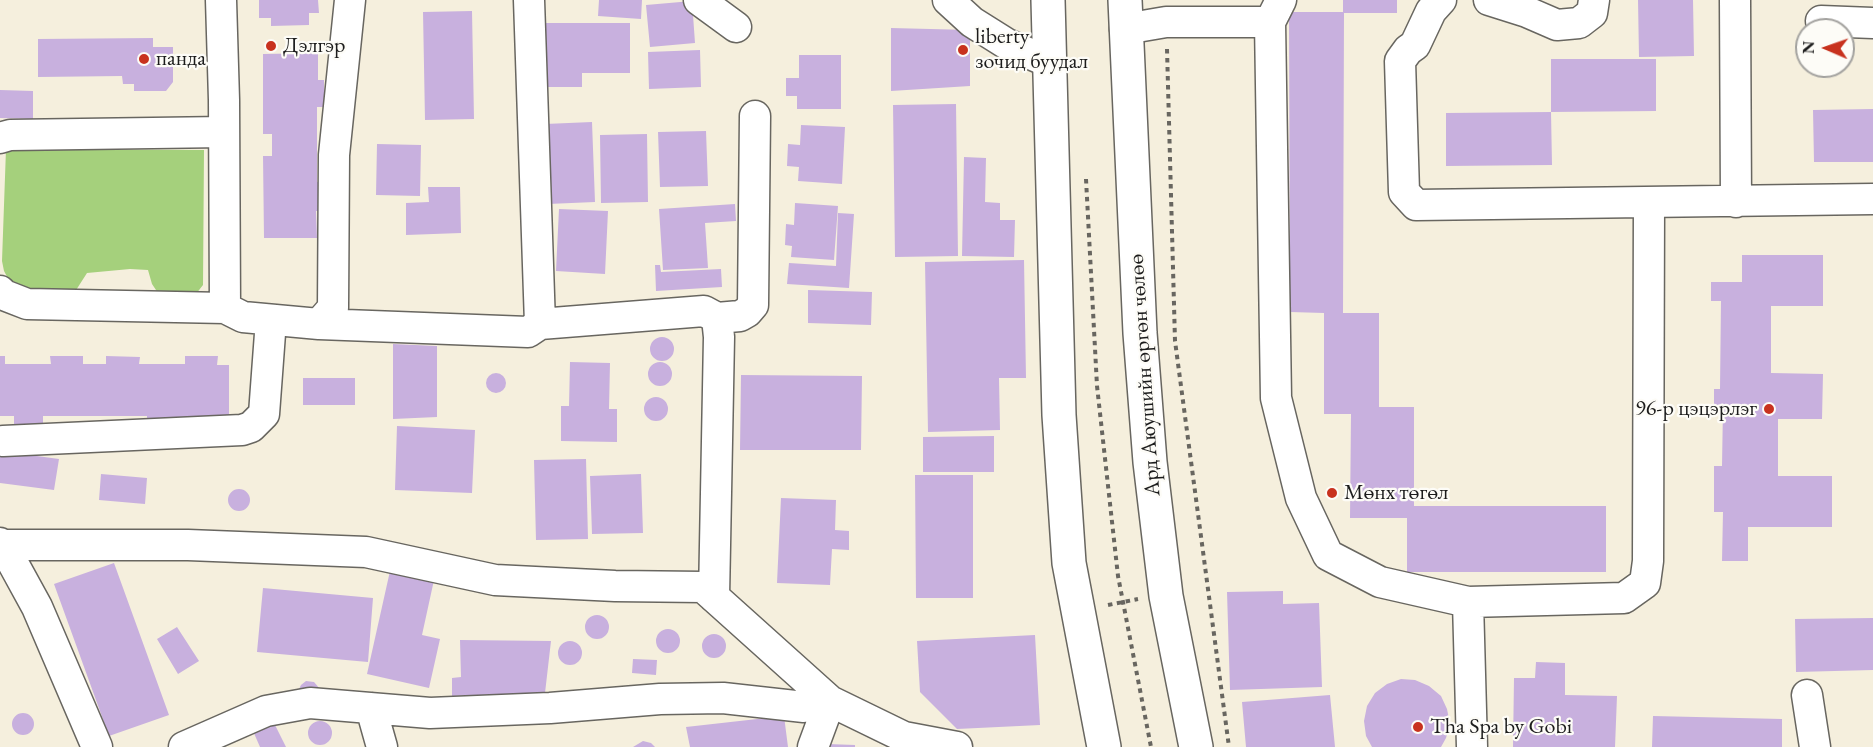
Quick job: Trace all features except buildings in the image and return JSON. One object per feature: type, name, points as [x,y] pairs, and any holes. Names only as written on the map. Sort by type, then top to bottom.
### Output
[{"type":"main road","points":[[1048,0],[1059,415],[1069,563],[1102,747]]},
{"type":"main road","name":"Ард Аюушийн өргөн чөлөө","points":[[1125,15],[1140,333],[1150,462],[1166,596],[1196,747]]},
{"type":"street","points":[[221,0],[225,308]]},
{"type":"street","points":[[319,324],[333,308],[334,155],[350,0]]},
{"type":"street","points":[[529,0],[540,324]]},
{"type":"street","points":[[699,0],[736,27]]},
{"type":"street","points":[[948,0],[972,22],[1007,44],[1049,62]]},
{"type":"street","points":[[1441,0],[1431,11],[1415,45],[1400,61],[1404,192],[1416,206],[1873,199]]},
{"type":"street","points":[[1489,0],[1527,12],[1557,25],[1579,22],[1592,13],[1594,0]]},
{"type":"street","points":[[1735,0],[1736,202]]},
{"type":"street","points":[[1125,15],[1166,22],[1276,11],[1276,398],[1301,498],[1328,555],[1380,582],[1468,602],[1624,598],[1645,583],[1648,561],[1649,202]]},
{"type":"street","points":[[1855,22],[1873,23]]},
{"type":"street","points":[[0,291],[4,295],[27,304],[225,308],[243,317],[319,324],[528,332],[540,324],[704,311],[717,318],[740,316],[753,305],[755,116]]},
{"type":"street","points":[[0,138],[10,135],[224,132]]},
{"type":"street","points":[[714,597],[719,348],[717,318]]},
{"type":"street","points":[[3,441],[242,430],[251,427],[264,414],[271,320]]},
{"type":"street","points":[[1,544],[188,545],[366,552],[495,580],[615,586],[703,587],[830,701],[903,742],[957,747]]},
{"type":"street","points":[[1,544],[37,607],[97,747]]},
{"type":"street","points":[[1468,602],[1472,747]]},
{"type":"street","points":[[1807,695],[1815,747]]},
{"type":"street","points":[[184,747],[266,711],[310,703],[430,713],[550,708],[660,699],[723,698],[804,707],[830,701]]},
{"type":"street","points":[[813,747],[830,701]]},
{"type":"street","points":[[372,708],[382,747]]},
{"type":"path","points":[[1166,22],[1175,341],[1229,747]]},
{"type":"path","points":[[1085,175],[1097,386],[1118,576],[1151,747]]},
{"type":"path","points":[[1078,611],[1123,602],[1208,591]]},
{"type":"green space","points":[[6,149],[204,150],[203,285],[192,299],[162,299],[152,284],[148,270],[130,269],[87,273],[71,298],[53,303],[11,284],[2,261]]},
{"type":"place","name":"Дэлгэр","points":[[271,46]]},
{"type":"place","name":"liberty зочид буудал","points":[[963,50]]},
{"type":"place","name":"панда","points":[[144,59]]},
{"type":"place","name":"96-р цэцэрлэг","points":[[1769,409]]},
{"type":"place","name":"Мөнх төгөл","points":[[1332,493]]},
{"type":"place","name":"Tha Spa by Gobi","points":[[1418,727]]}]
